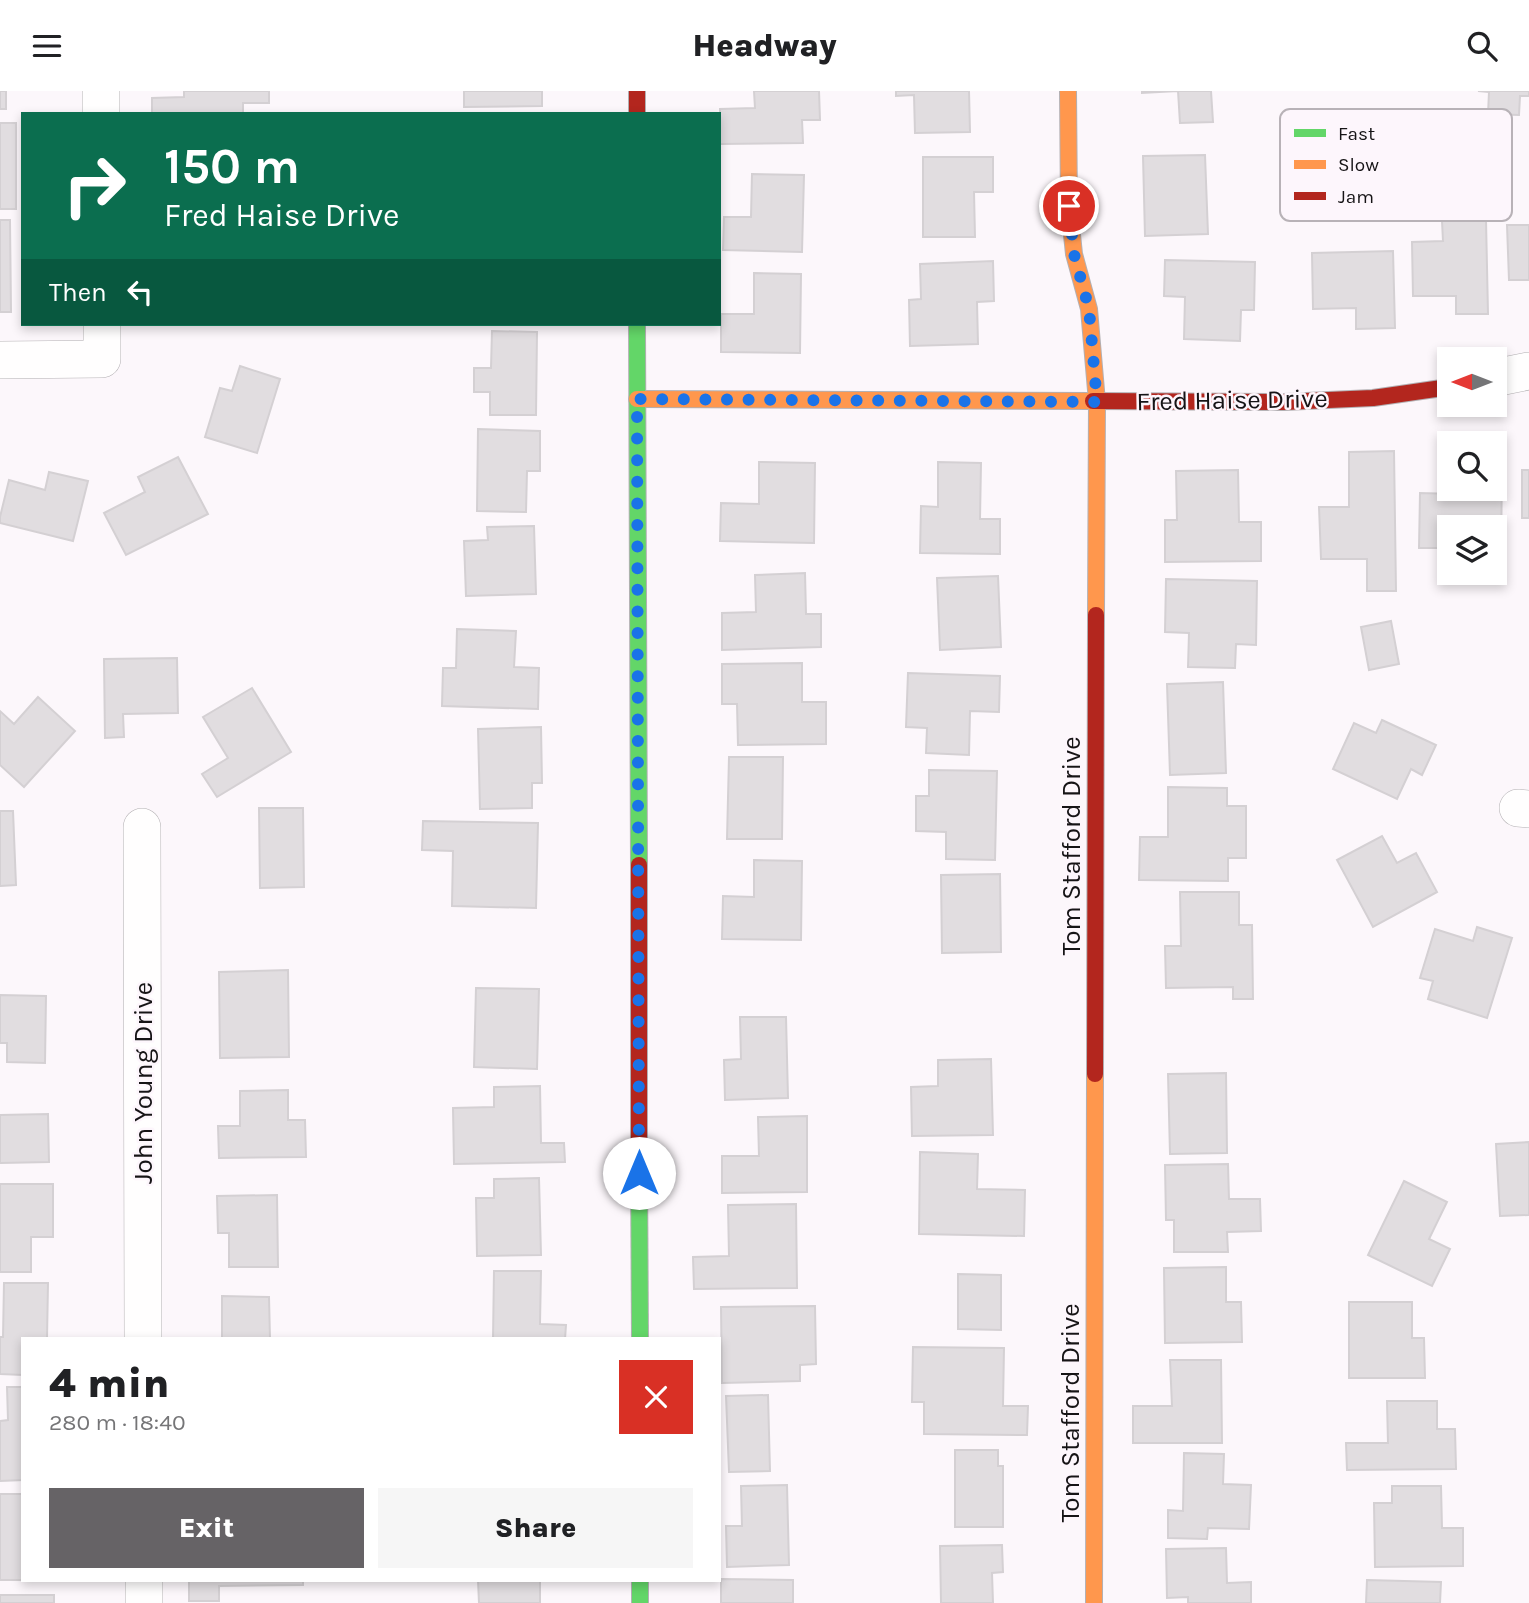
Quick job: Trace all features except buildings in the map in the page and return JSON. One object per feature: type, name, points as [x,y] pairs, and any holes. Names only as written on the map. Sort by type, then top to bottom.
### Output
[{"type":"street","points":[[101,91],[101,112]]},
{"type":"street","points":[[637,91],[637,112]]},
{"type":"street","name":"Tom Stafford Drive","points":[[1068,91],[1069,206],[1074,254],[1089,309],[1097,402],[1094,1603]]},
{"type":"street","points":[[637,326],[640,1337]]},
{"type":"street","points":[[0,360],[102,342]]},
{"type":"street","points":[[1507,375],[1529,371]]},
{"type":"street","name":"Fred Haise Drive","points":[[637,399],[1284,402],[1373,398],[1437,389]]},
{"type":"street","name":"John Young Drive","points":[[142,827],[143,1337]]},
{"type":"street","points":[[144,1582],[144,1603]]},
{"type":"street","points":[[640,1582],[640,1603]]},
{"type":"traffic: fast","points":[[637,326],[639,865]]},
{"type":"traffic: fast","points":[[639,1167],[640,1337]]},
{"type":"traffic: fast","points":[[640,1582],[640,1603]]},
{"type":"traffic: slow","points":[[1068,91],[1069,206],[1074,254],[1089,309],[1097,402],[1096,615]]},
{"type":"traffic: slow","points":[[637,399],[1093,401]]},
{"type":"traffic: slow","points":[[1094,1603],[1095,1074]]},
{"type":"traffic: jam","points":[[637,91],[637,112]]},
{"type":"traffic: jam","points":[[1093,401],[1284,402],[1373,398],[1437,389]]},
{"type":"traffic: jam","points":[[1095,1074],[1096,615]]},
{"type":"traffic: jam","points":[[639,865],[639,1167]]},
{"type":"route","points":[[639,1173],[637,399],[1097,402],[1089,309],[1074,254],[1069,206]]}]
